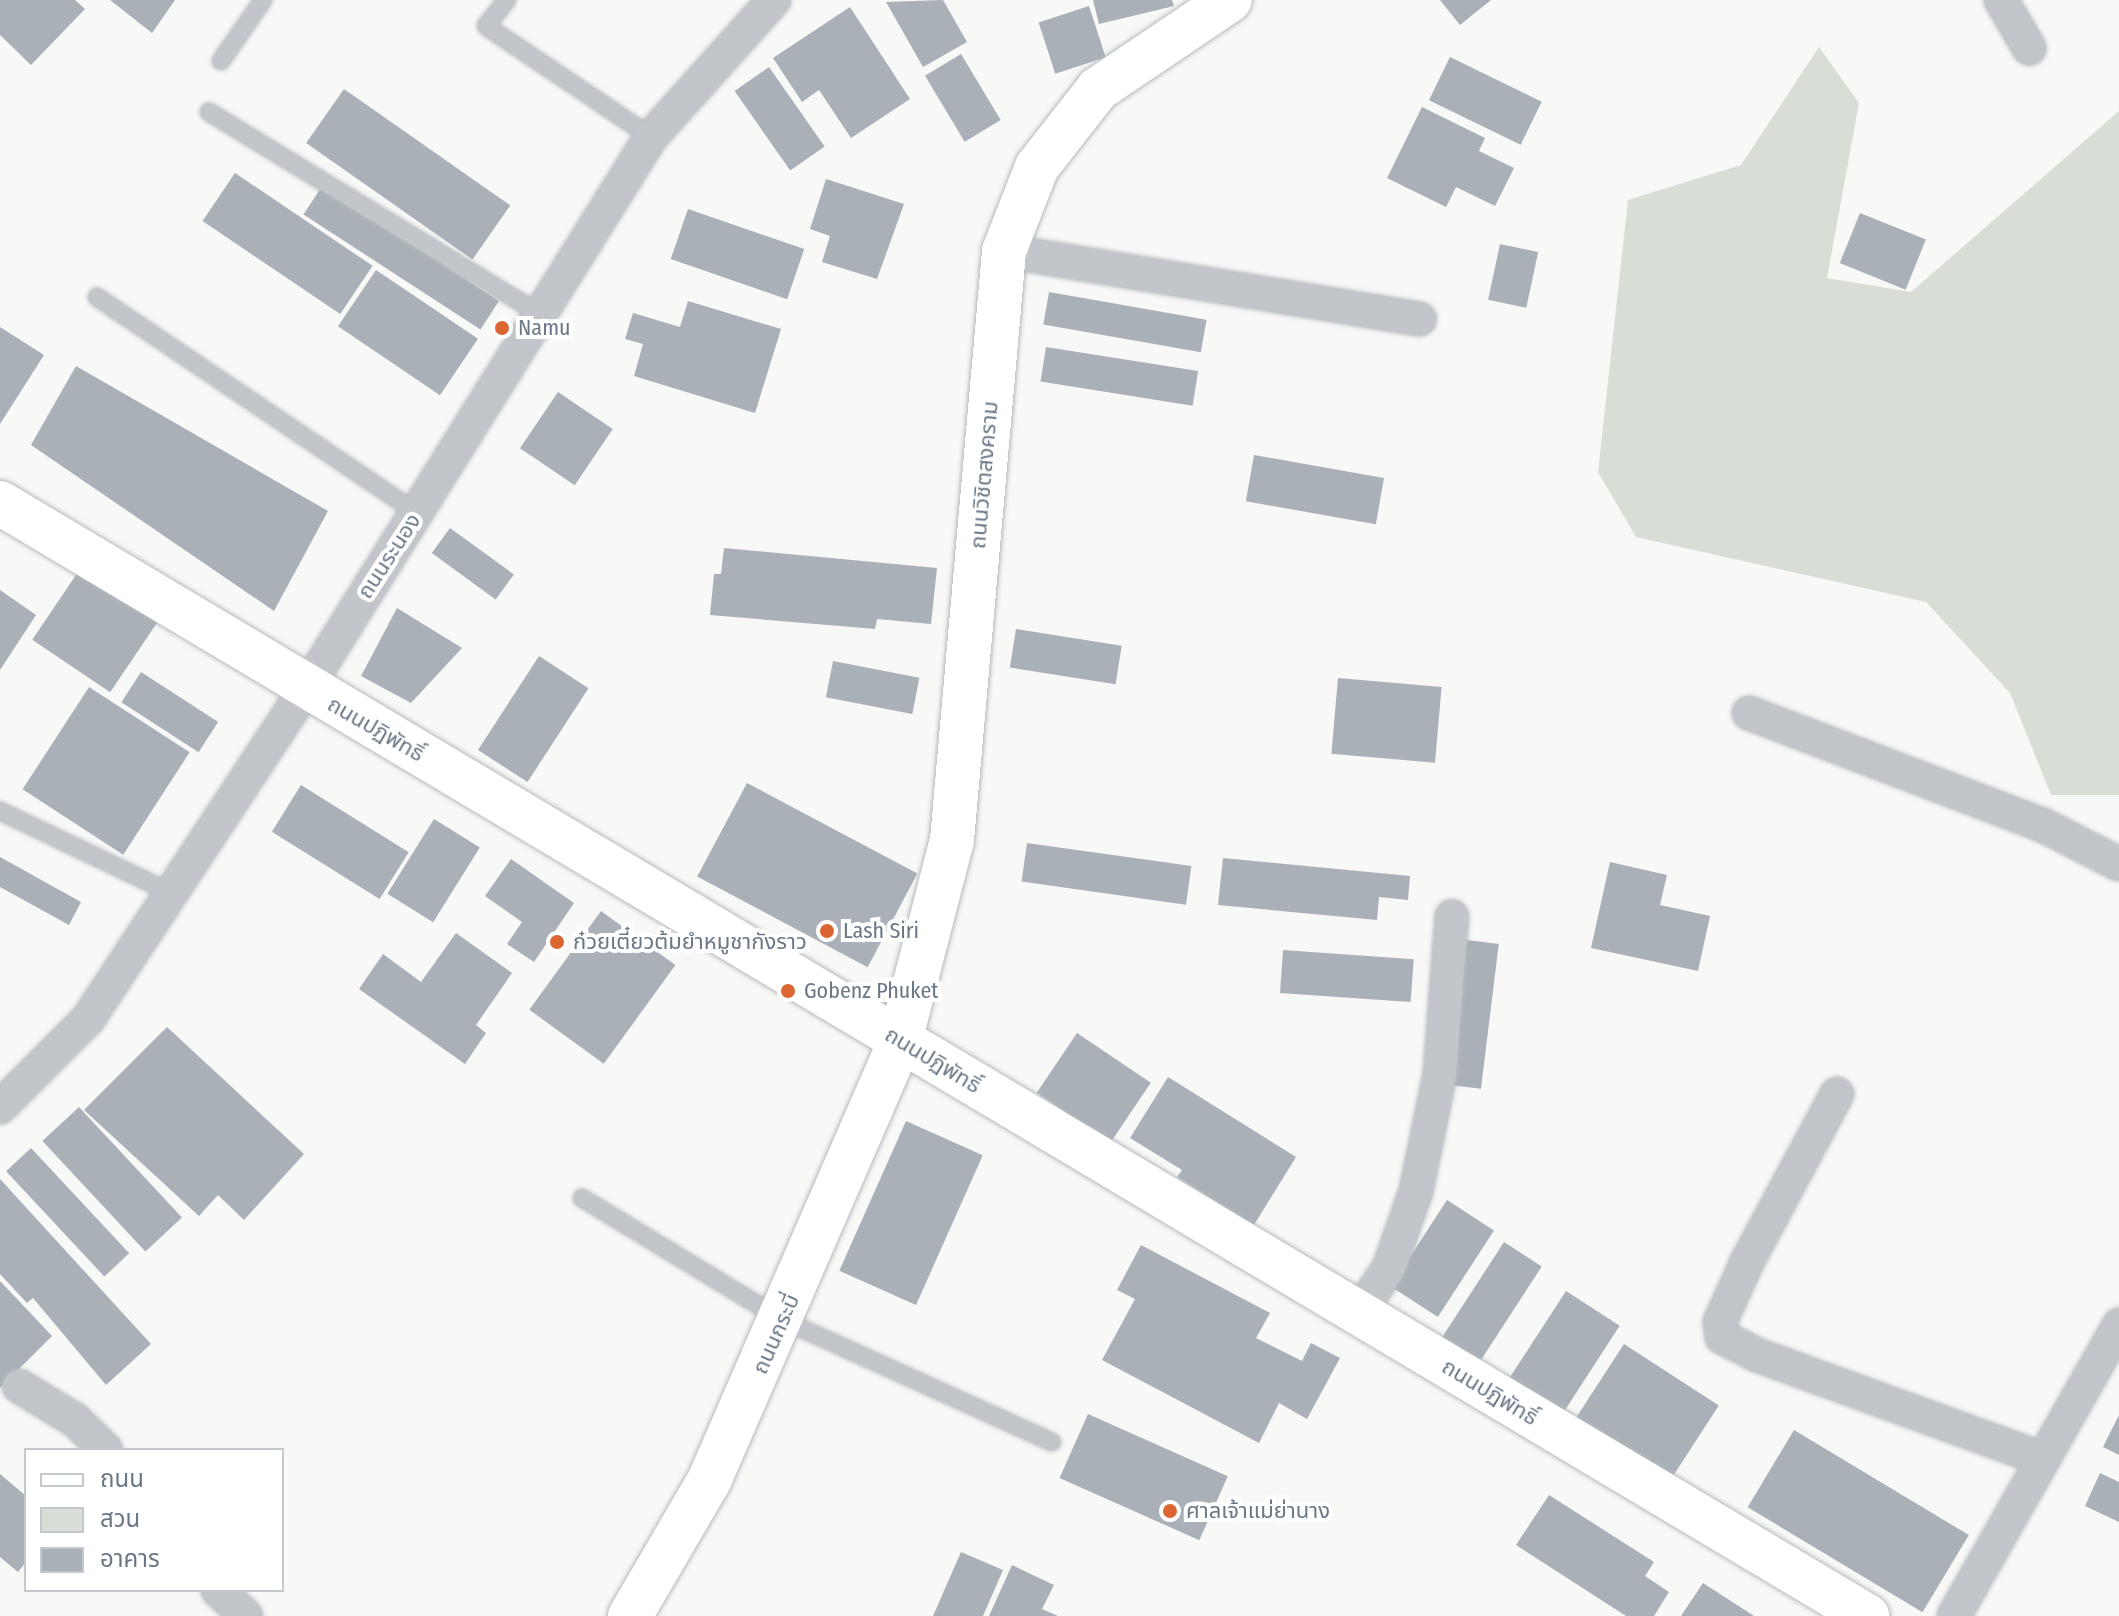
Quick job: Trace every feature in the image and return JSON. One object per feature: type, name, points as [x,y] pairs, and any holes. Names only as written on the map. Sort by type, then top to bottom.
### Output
[{"type":"street","name":"ถนนระนอง","points":[[1,1105],[88,1019],[306,689],[651,137],[774,0]]},
{"type":"street","name":"ถนนวิชิตสงคราม","points":[[900,1041],[952,840],[1004,251],[1037,167],[1098,89],[1230,0]]},
{"type":"street","points":[[2001,0],[2029,48]]},
{"type":"street","points":[[1004,251],[1419,319]]},
{"type":"street","name":"ถนนปฏิพัทธิ์","points":[[0,503],[306,689],[1867,1616]]},
{"type":"street","points":[[1749,713],[2043,825],[2119,864]]},
{"type":"street","points":[[1358,1314],[1389,1268],[1416,1191],[1440,1074],[1452,916]]},
{"type":"street","name":"ถนนกระบี่","points":[[630,1616],[709,1481],[783,1320],[900,1041]]},
{"type":"street","points":[[1837,1094],[1747,1262],[1720,1322],[1722,1337],[1757,1355],[2043,1459]]},
{"type":"street","points":[[1954,1616],[2119,1325]]},
{"type":"street","points":[[19,1386],[75,1420],[104,1448]]},
{"type":"street","points":[[220,1592],[246,1616]]},
{"type":"lane","points":[[221,61],[263,0]]},
{"type":"lane","points":[[507,0],[486,26],[651,137]]},
{"type":"lane","points":[[209,112],[541,315]]},
{"type":"lane","points":[[97,297],[417,513]]},
{"type":"lane","points":[[0,811],[171,893]]},
{"type":"lane","points":[[582,1198],[783,1320],[1052,1442]]},
{"type":"green space","points":[[1819,47],[1859,103],[1827,278],[1911,292],[2119,111],[2119,795],[2051,795],[2010,693],[1926,602],[1636,537],[1598,472],[1628,200],[1741,165]]},
{"type":"building","points":[[0,0],[75,0],[85,9],[31,65],[0,35]]},
{"type":"building","points":[[110,0],[175,0],[152,33]]},
{"type":"building","points":[[943,0],[967,42],[923,67],[886,2]]},
{"type":"building","points":[[1093,0],[1172,0],[1174,6],[1099,24]]},
{"type":"building","points":[[1440,0],[1491,0],[1460,25]]},
{"type":"building","points":[[1089,6],[1106,57],[1055,74],[1039,22]]},
{"type":"building","points":[[850,7],[910,99],[851,138],[819,90],[802,102],[773,58]]},
{"type":"building","points":[[961,54],[1001,120],[965,142],[925,76]]},
{"type":"building","points":[[1450,57],[1542,102],[1521,145],[1429,100]]},
{"type":"building","points":[[769,67],[825,146],[790,171],[735,91]]},
{"type":"building","points":[[344,89],[510,205],[472,260],[306,143]]},
{"type":"building","points":[[1422,107],[1485,138],[1479,151],[1514,168],[1495,206],[1456,187],[1446,207],[1387,178]]},
{"type":"building","points":[[235,173],[373,266],[340,314],[203,221]]},
{"type":"building","points":[[826,179],[904,204],[877,279],[822,262],[830,236],[810,229]]},
{"type":"building","points":[[322,186],[499,301],[480,329],[303,215]]},
{"type":"building","points":[[688,209],[804,249],[787,299],[671,259]]},
{"type":"building","points":[[1860,213],[1926,240],[1906,290],[1840,263]]},
{"type":"building","points":[[1500,244],[1538,252],[1526,308],[1488,300]]},
{"type":"building","points":[[376,270],[478,339],[440,395],[338,326]]},
{"type":"building","points":[[1049,292],[1207,320],[1201,352],[1043,324]]},
{"type":"building","points":[[688,301],[781,329],[755,413],[634,376],[643,344],[625,339],[633,313],[680,327]]},
{"type":"building","points":[[0,327],[44,355],[0,424]]},
{"type":"building","points":[[1046,347],[1198,371],[1193,406],[1041,382]]},
{"type":"building","points":[[76,366],[328,511],[274,611],[31,445]]},
{"type":"building","points":[[558,392],[613,429],[575,485],[520,448]]},
{"type":"building","points":[[1254,455],[1384,478],[1376,524],[1246,501]]},
{"type":"building","points":[[450,528],[514,574],[496,600],[432,553]]},
{"type":"building","points":[[724,548],[937,568],[931,624],[877,619],[875,629],[710,615],[714,574],[721,574]]},
{"type":"building","points":[[82,566],[160,619],[110,692],[32,640]]},
{"type":"building","points":[[0,590],[36,615],[0,670]]},
{"type":"building","points":[[397,608],[462,648],[411,703],[361,676]]},
{"type":"building","points":[[1016,629],[1122,646],[1116,684],[1010,668]]},
{"type":"building","points":[[539,656],[588,688],[527,782],[478,750]]},
{"type":"building","points":[[833,661],[919,678],[912,714],[826,697]]},
{"type":"building","points":[[141,672],[218,722],[199,752],[121,702]]},
{"type":"building","points":[[1338,678],[1442,687],[1435,763],[1331,754]]},
{"type":"building","points":[[89,687],[190,752],[123,855],[23,789]]},
{"type":"building","points":[[747,783],[917,874],[868,967],[697,877]]},
{"type":"building","points":[[301,785],[409,852],[380,899],[272,832]]},
{"type":"building","points":[[434,819],[480,848],[433,922],[387,894]]},
{"type":"building","points":[[1027,843],[1191,866],[1186,905],[1022,882]]},
{"type":"building","points":[[0,857],[81,902],[69,925],[0,887]]},
{"type":"building","points":[[1223,858],[1410,876],[1408,900],[1379,897],[1377,920],[1218,905]]},
{"type":"building","points":[[511,859],[574,903],[534,962],[507,944],[522,922],[485,896]]},
{"type":"building","points":[[1610,862],[1667,875],[1660,905],[1710,916],[1698,971],[1591,948]]},
{"type":"building","points":[[601,911],[675,965],[604,1064],[529,1010]]},
{"type":"building","points":[[456,933],[512,973],[476,1025],[486,1033],[465,1064],[359,989],[383,954],[421,982]]},
{"type":"building","points":[[1467,940],[1499,944],[1481,1089],[1449,1085]]},
{"type":"building","points":[[1283,950],[1414,959],[1411,1002],[1280,993]]},
{"type":"building","points":[[167,1027],[304,1154],[244,1220],[218,1195],[199,1216],[84,1110]]},
{"type":"building","points":[[1077,1033],[1151,1083],[1111,1142],[1037,1093]]},
{"type":"building","points":[[1168,1077],[1296,1157],[1254,1225],[1177,1177],[1182,1170],[1130,1138]]},
{"type":"building","points":[[79,1107],[182,1217],[145,1252],[42,1141]]},
{"type":"building","points":[[906,1121],[983,1155],[916,1305],[839,1271]]},
{"type":"building","points":[[31,1148],[129,1253],[104,1277],[6,1171]]},
{"type":"building","points":[[0,1179],[151,1344],[106,1385],[33,1298],[27,1303],[0,1274]]},
{"type":"building","points":[[1447,1200],[1494,1230],[1438,1317],[1391,1286]]},
{"type":"building","points":[[1504,1242],[1542,1267],[1475,1369],[1438,1344]]},
{"type":"building","points":[[1141,1245],[1270,1313],[1256,1338],[1302,1361],[1311,1343],[1340,1358],[1307,1419],[1279,1403],[1259,1443],[1102,1360],[1135,1299],[1117,1290]]},
{"type":"building","points":[[0,1281],[52,1336],[0,1388]]},
{"type":"building","points":[[1566,1291],[1620,1326],[1559,1419],[1506,1384]]},
{"type":"building","points":[[1624,1344],[1719,1406],[1668,1484],[1573,1422]]},
{"type":"building","name":"ศาลเจ้าแม่ย่านาง","points":[[1088,1414],[1228,1476],[1199,1540],[1060,1478]]},
{"type":"building","points":[[2119,1415],[2119,1455],[2103,1447]]},
{"type":"building","points":[[1794,1430],[1969,1535],[1923,1612],[1748,1507]]},
{"type":"building","points":[[2100,1473],[2119,1482],[2119,1522],[2085,1506]]},
{"type":"building","points":[[0,1474],[24,1494],[24,1564],[18,1572],[0,1557]]},
{"type":"building","points":[[1549,1495],[1654,1562],[1645,1576],[1669,1592],[1654,1616],[1626,1616],[1516,1545]]},
{"type":"building","points":[[961,1552],[1003,1570],[983,1616],[933,1616]]},
{"type":"building","points":[[1012,1565],[1054,1585],[1042,1609],[1058,1616],[989,1616]]},
{"type":"building","points":[[1703,1583],[1754,1616],[1681,1616]]},
{"type":"place","name":"Namu","points":[[502,328]]},
{"type":"place","name":"Lash Siri","points":[[827,931]]},
{"type":"place","name":"ก๋วยเตี๋ยวต้มยำหมูชากังราว","points":[[557,942]]},
{"type":"place","name":"Gobenz Phuket","points":[[788,991]]},
{"type":"place","name":"ศาลเจ้าแม่ย่านาง","points":[[1170,1511]]}]
